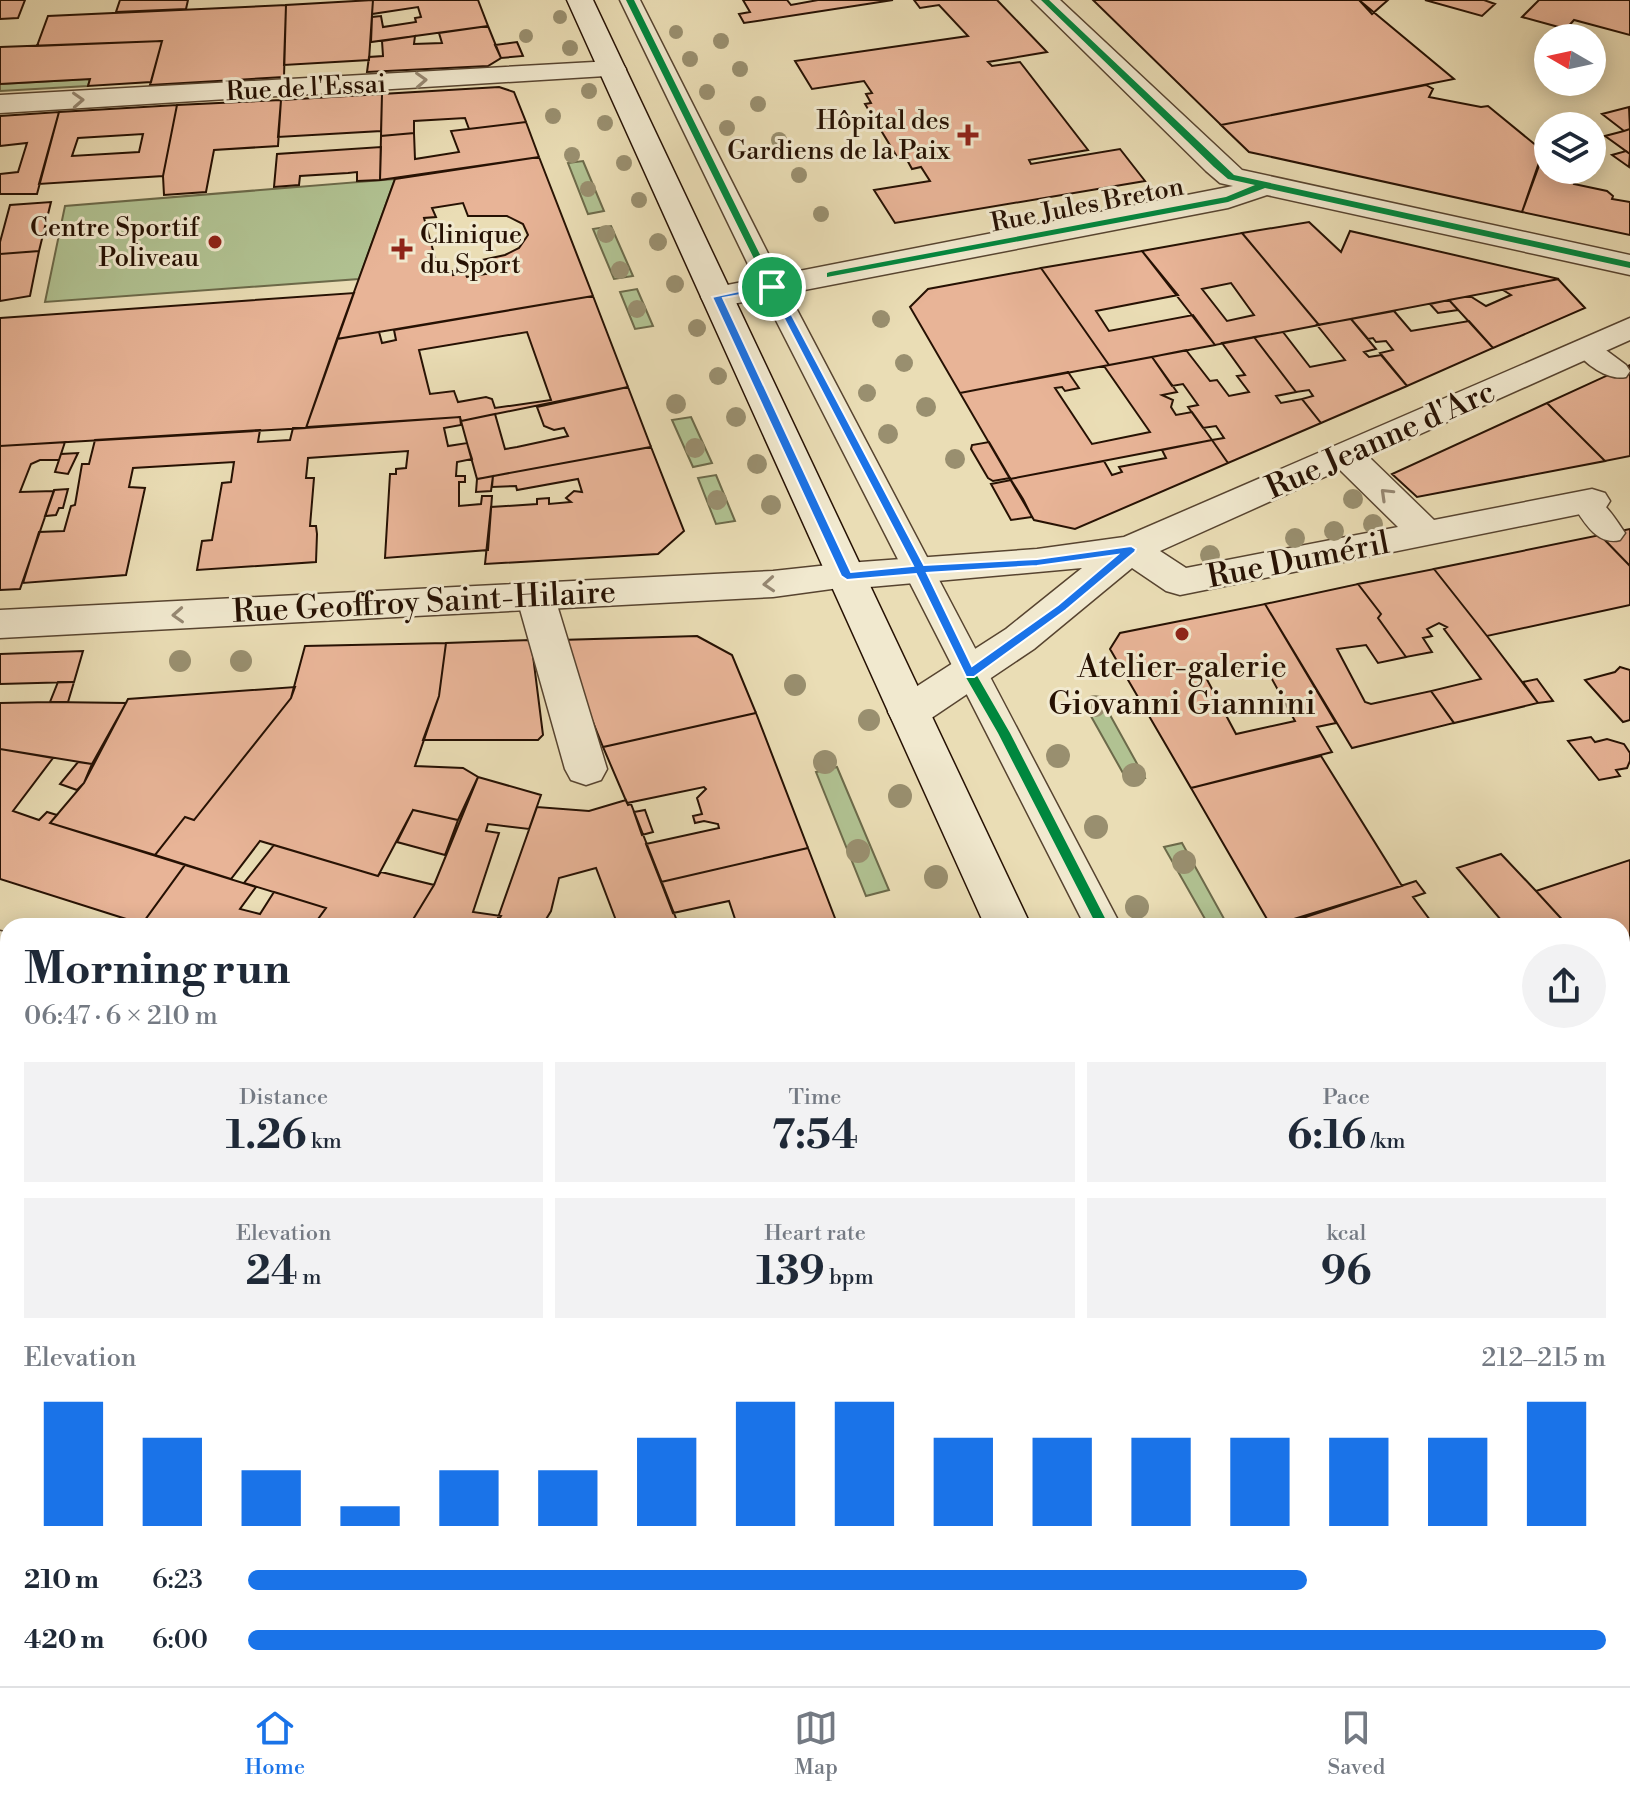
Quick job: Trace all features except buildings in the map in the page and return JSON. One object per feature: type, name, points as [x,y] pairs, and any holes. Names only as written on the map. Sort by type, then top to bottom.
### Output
[{"type":"street","points":[[580,0],[1004,918]]},
{"type":"street","points":[[1045,0],[1231,177],[1630,265]]},
{"type":"street","name":"Rue de l'Essai","points":[[0,104],[224,86],[612,69]]},
{"type":"street","name":"Rue Jules Breton","points":[[717,297],[1228,199],[1264,185]]},
{"type":"street","name":"Rue Jeanne d'Arc","points":[[847,576],[1037,562],[1131,549],[1630,328]]},
{"type":"street","name":"Rue Duméril","points":[[1345,454],[1427,534]]},
{"type":"street","name":"Rue Duméril","points":[[1131,549],[1180,582],[1588,502]]},
{"type":"street","name":"Rue Jeanne d'Arc","points":[[909,712],[970,674],[1062,608],[1131,549]]},
{"type":"street","name":"Rue Geoffroy Saint-Hilaire","points":[[0,624],[773,584],[847,576]]},
{"type":"street","points":[[535,595],[586,769]]},
{"type":"lane","points":[[630,0],[772,287],[1099,918]]},
{"type":"lane","points":[[1586,348],[1617,371]]},
{"type":"lane","points":[[1588,502],[1610,533]]},
{"type":"green space","points":[[90,79],[88,86],[0,91],[0,84]]},
{"type":"green space","points":[[583,161],[604,211],[588,214],[568,163]]},
{"type":"green space","name":"Centre Sportif Poliveau","points":[[395,179],[359,279],[45,302],[65,206]]},
{"type":"green space","points":[[611,226],[633,276],[614,279],[593,229]]},
{"type":"green space","points":[[637,289],[653,326],[635,329],[620,292]]},
{"type":"green space","points":[[691,417],[712,463],[693,467],[672,420]]},
{"type":"green space","points":[[716,475],[735,521],[716,524],[698,478]]},
{"type":"green space","points":[[1100,697],[1145,778],[1128,782],[1083,702]]},
{"type":"green space","points":[[837,767],[889,890],[866,896],[816,772]]},
{"type":"green space","points":[[1182,843],[1224,918],[1204,918],[1164,847]]},
{"type":"cycle path","points":[[630,0],[772,287],[1099,918]]},
{"type":"cycle path","points":[[1045,0],[1231,177],[1264,185]]},
{"type":"cycle path","points":[[830,275],[1228,199],[1264,185],[1630,265]]},
{"type":"place","name":"Hôpital des Gardiens de la Paix","points":[[968,135]]},
{"type":"place","name":"Centre Sportif Poliveau","points":[[215,242]]},
{"type":"place","name":"Clinique du Sport","points":[[402,249]]},
{"type":"place","name":"Atelier-galerie Giovanni Giannini","points":[[1182,634]]},
{"type":"route","points":[[772,287],[717,297],[847,576],[920,569],[1037,562],[1131,549],[1062,608],[970,674],[920,569],[772,287]]}]
